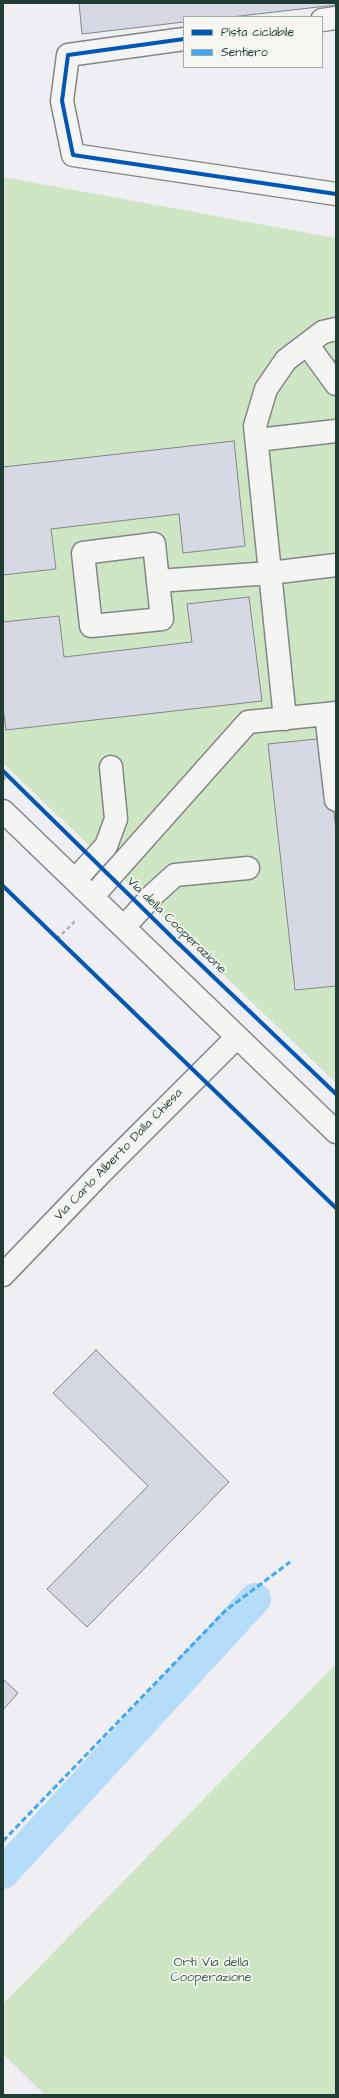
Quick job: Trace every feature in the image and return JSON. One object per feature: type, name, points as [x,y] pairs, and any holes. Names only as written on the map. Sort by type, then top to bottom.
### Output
[{"type":"street","points":[[323,20],[336,18]]},
{"type":"street","points":[[183,39],[68,55],[62,101],[73,155],[336,194]]},
{"type":"street","points":[[285,718],[255,426],[266,389],[286,360],[323,332],[336,329]]},
{"type":"street","points":[[307,344],[336,384]]},
{"type":"street","points":[[257,440],[336,431]]},
{"type":"street","points":[[154,544],[158,581],[162,618],[91,626],[83,552],[154,544]]},
{"type":"street","points":[[158,581],[270,573],[336,565]]},
{"type":"street","points":[[93,896],[248,722],[331,714],[336,800]]},
{"type":"street","points":[[76,880],[106,846],[116,819],[111,767]]},
{"type":"street","points":[[3,811],[93,896],[336,1132]]},
{"type":"street","points":[[124,926],[154,894],[175,875],[248,868]]},
{"type":"street","name":"Via Carlo Alberto Dalla Chiesa","points":[[3,1275],[100,1174],[237,1037]]},
{"type":"path","points":[[3,770],[13,780]]},
{"type":"path","points":[[3,780],[7,775]]},
{"type":"path","points":[[51,934],[62,944]]},
{"type":"green space","points":[[3,177],[336,238],[336,1083],[3,763]]},
{"type":"green space","name":"Orti Via della Cooperazione","points":[[336,1664],[336,2095],[45,2095],[3,2054],[3,2004]]},
{"type":"building","points":[[79,3],[336,3],[336,5],[240,16],[183,16],[183,22],[82,34]]},
{"type":"building","points":[[234,441],[245,546],[183,553],[179,514],[51,529],[56,569],[3,575],[3,467]]},
{"type":"building","points":[[249,597],[262,701],[6,730],[3,707],[3,622],[59,616],[64,657],[192,642],[187,604]]},
{"type":"building","points":[[326,738],[336,831],[336,986],[295,990],[268,744]]},
{"type":"building","points":[[96,1350],[229,1482],[87,1627],[47,1589],[148,1486],[53,1393]]},
{"type":"building","points":[[3,1679],[18,1693],[3,1710]]},
{"type":"waterway","points":[[3,1873],[255,1599]]},
{"type":"marked path","points":[[3,1841],[225,1611],[290,1562]]},
{"type":"cycle path","points":[[183,39],[68,55],[62,101],[73,155],[336,194]]},
{"type":"cycle path","name":"Via della Cooperazione","points":[[3,771],[177,942],[336,1094]]},
{"type":"cycle path","points":[[3,886],[336,1208]]}]
